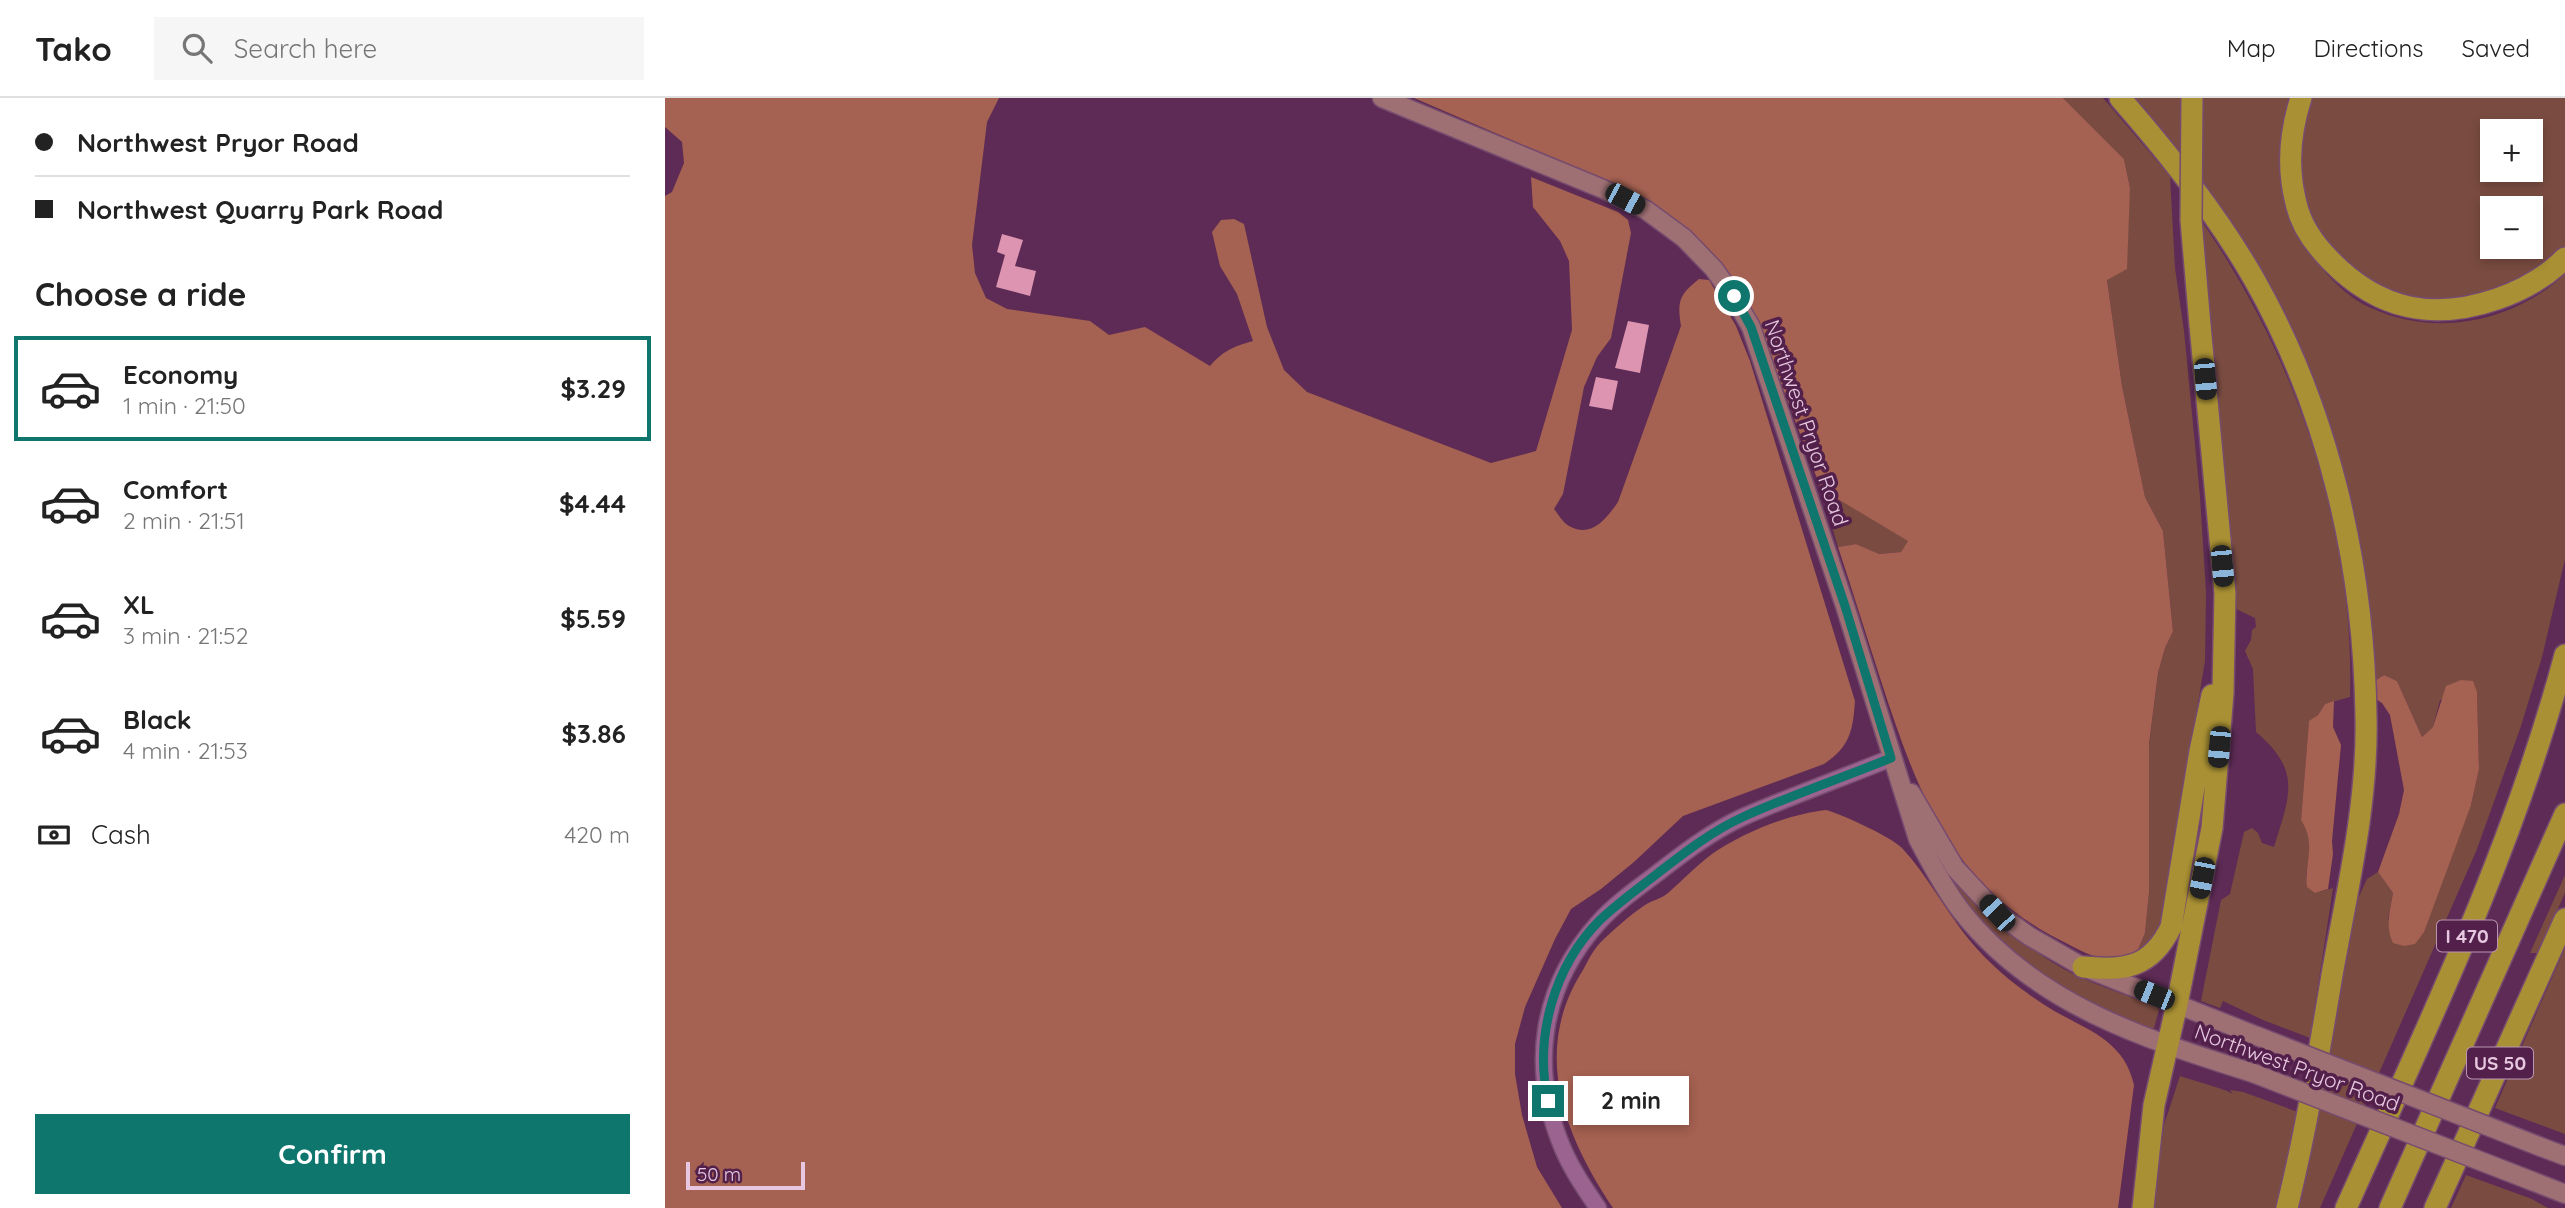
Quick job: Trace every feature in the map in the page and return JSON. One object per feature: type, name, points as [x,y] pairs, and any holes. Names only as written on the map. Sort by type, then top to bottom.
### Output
[{"type":"highway","points":[[2120,98],[2167,152],[2254,279],[2284,340],[2316,418],[2337,488],[2353,561],[2366,718],[2359,821],[2303,1146],[2287,1208]]},
{"type":"highway","points":[[2143,1208],[2154,1105],[2178,1004],[2212,828],[2223,693],[2225,593],[2191,220],[2192,98]]},
{"type":"highway","points":[[2301,98],[2294,120],[2290,161],[2296,205],[2313,243],[2344,274],[2376,297],[2407,307],[2444,311],[2479,305],[2518,292],[2551,272],[2565,258]]},
{"type":"highway","points":[[2083,967],[2129,967],[2155,953],[2171,927],[2200,751],[2224,634]]},
{"type":"highway","name":"I 470","points":[[2346,1208],[2475,919],[2542,737],[2565,655]]},
{"type":"highway","name":"I 470","points":[[2390,1208],[2565,814]]},
{"type":"highway","name":"US 50","points":[[2435,1208],[2565,919]]},
{"type":"main road","name":"Northwest Pryor Road","points":[[1382,98],[1625,199],[1664,222],[1714,270],[1734,296],[1751,327],[1845,606],[1918,839],[1962,912],[1982,934],[2022,970],[2060,997],[2100,1019],[2168,1046],[2253,1073],[2565,1194]]},
{"type":"main road","name":"Northwest Pryor Road","points":[[1891,758],[1955,868],[1997,913],[2029,936],[2083,967],[2565,1156]]},
{"type":"street","points":[[1598,1208],[1563,1150],[1552,1120],[1544,1083],[1546,1023],[1558,984],[1573,954],[1600,920],[1698,844],[1741,818],[1891,758]]},
{"type":"shaded area","points":[[665,98],[999,98],[987,122],[972,245],[975,273],[986,298],[1007,309],[1090,321],[1109,335],[1145,327],[1210,366],[1229,350],[1253,341],[1237,294],[1220,266],[1212,232],[1221,220],[1234,219],[1244,224],[1267,327],[1284,370],[1307,392],[1491,463],[1536,451],[1572,330],[1569,261],[1560,241],[1533,207],[1531,177],[1618,212],[1628,220],[1631,233],[1611,338],[1597,357],[1584,387],[1563,494],[1554,509],[1565,523],[1577,529],[1584,530],[1598,525],[1618,502],[1681,326],[1679,310],[1683,294],[1699,279],[1709,280],[1736,326],[1750,361],[1855,701],[1853,721],[1845,744],[1824,764],[1683,816],[1634,862],[1571,909],[1525,1007],[1515,1044],[1515,1074],[1522,1115],[1537,1167],[1562,1208],[665,1208],[665,196],[672,192],[684,163],[682,142],[665,127]]},
{"type":"shaded area","points":[[1414,98],[2063,98],[2124,159],[2130,188],[2127,269],[2107,280],[2122,386],[2145,497],[2163,531],[2173,631],[2158,673],[2149,744],[2149,893],[2145,933],[2137,952],[2115,958],[2096,957],[2021,917],[1990,891],[1943,831],[1909,761],[1838,547],[1856,544],[1879,554],[1901,552],[1908,541],[1821,489],[1759,325],[1742,291],[1716,258],[1656,208],[1623,188]]},
{"type":"shaded area","points":[[2063,98],[2103,98],[2170,176],[2175,268],[2184,331],[2200,497],[2206,592],[2205,661],[2161,924],[2156,939],[2137,952],[2145,933],[2149,893],[2149,745],[2158,673],[2173,630],[2163,531],[2145,497],[2122,386],[2107,280],[2128,211],[2130,188],[2124,159]]},
{"type":"shaded area","points":[[2128,98],[2292,98],[2280,156],[2282,187],[2291,218],[2306,247],[2324,271],[2346,292],[2371,308],[2422,322],[2473,320],[2522,304],[2565,274],[2565,559],[2542,657],[2521,726],[2477,849],[2320,1208],[2297,1208],[2310,1158],[2351,914],[2367,879],[2378,872],[2393,893],[2388,920],[2471,805],[2479,769],[2477,692],[2440,700],[2433,727],[2422,737],[2397,681],[2384,675],[2376,680],[2371,678],[2308,379]]},
{"type":"shaded area","points":[[2313,98],[2565,98],[2565,249],[2546,266],[2482,300],[2401,299],[2348,267],[2318,232],[2301,182],[2300,154],[2304,127]]},
{"type":"shaded area","points":[[2198,216],[2233,269],[2290,384],[2312,444],[2330,506],[2342,570],[2349,633],[2350,697],[2325,704],[2309,722],[2301,820],[2309,832],[2306,876],[2315,893],[2333,888],[2310,1038],[2223,1001],[2220,1008],[2201,1001],[2221,900],[2230,894],[2244,832],[2252,828],[2258,833],[2262,843],[2274,847],[2284,813],[2288,785],[2280,759],[2256,732],[2253,669],[2245,651],[2251,640],[2252,630],[2256,627],[2255,618],[2234,608]]},
{"type":"shaded area","points":[[1821,489],[1909,541],[1901,552],[1878,554],[1856,544],[1838,547]]},
{"type":"shaded area","points":[[2384,675],[2397,681],[2422,737],[2433,727],[2446,686],[2461,680],[2473,681],[2477,692],[2479,769],[2471,805],[2424,932],[2415,944],[2404,946],[2393,943],[2389,918],[2393,893],[2378,872],[2399,814],[2404,790],[2390,715],[2382,703],[2374,698],[2376,680]]},
{"type":"shaded area","points":[[2334,701],[2333,727],[2341,745],[2333,854],[2328,889],[2315,893],[2307,887],[2309,845],[2301,820],[2309,721],[2318,715],[2325,704]]},
{"type":"shaded area","points":[[1826,810],[1866,826],[1902,848],[1962,930],[1996,968],[2043,1004],[2099,1036],[2120,1055],[2134,1085],[2118,1208],[1613,1208],[1580,1151],[1560,1092],[1557,1062],[1559,1031],[1567,1000],[1583,970],[1597,946],[1616,928],[1645,905],[1663,897],[1712,854],[1767,825],[1797,815]]},
{"type":"shaded area","points":[[1926,837],[1973,897],[2012,933],[2053,963],[2075,975],[2156,1006],[2159,1010],[2154,1028],[2149,1029],[2095,1006],[2022,961],[1980,921],[1962,898]]},
{"type":"shaded area","points":[[2565,875],[2565,893],[2538,953],[2530,953]]},
{"type":"shaded area","points":[[2565,948],[2565,1134],[2495,1108]]},
{"type":"shaded area","points":[[2180,1076],[2233,1094],[2230,1090],[2243,1092],[2298,1112],[2277,1208],[2153,1208],[2164,1125]]},
{"type":"shaded area","points":[[2466,1175],[2532,1199],[2548,1208],[2451,1208]]},
{"type":"building","points":[[1002,234],[1023,240],[1015,266],[1036,271],[1030,296],[996,287],[1005,255],[997,252]]},
{"type":"building","points":[[1628,321],[1649,325],[1640,373],[1615,368]]},
{"type":"building","points":[[1596,377],[1618,381],[1612,410],[1589,406]]},
{"type":"route","points":[[1548,1101],[1543,1054],[1546,1023],[1558,984],[1573,954],[1600,920],[1688,850],[1741,818],[1891,758],[1845,606],[1751,327],[1734,296]]}]
